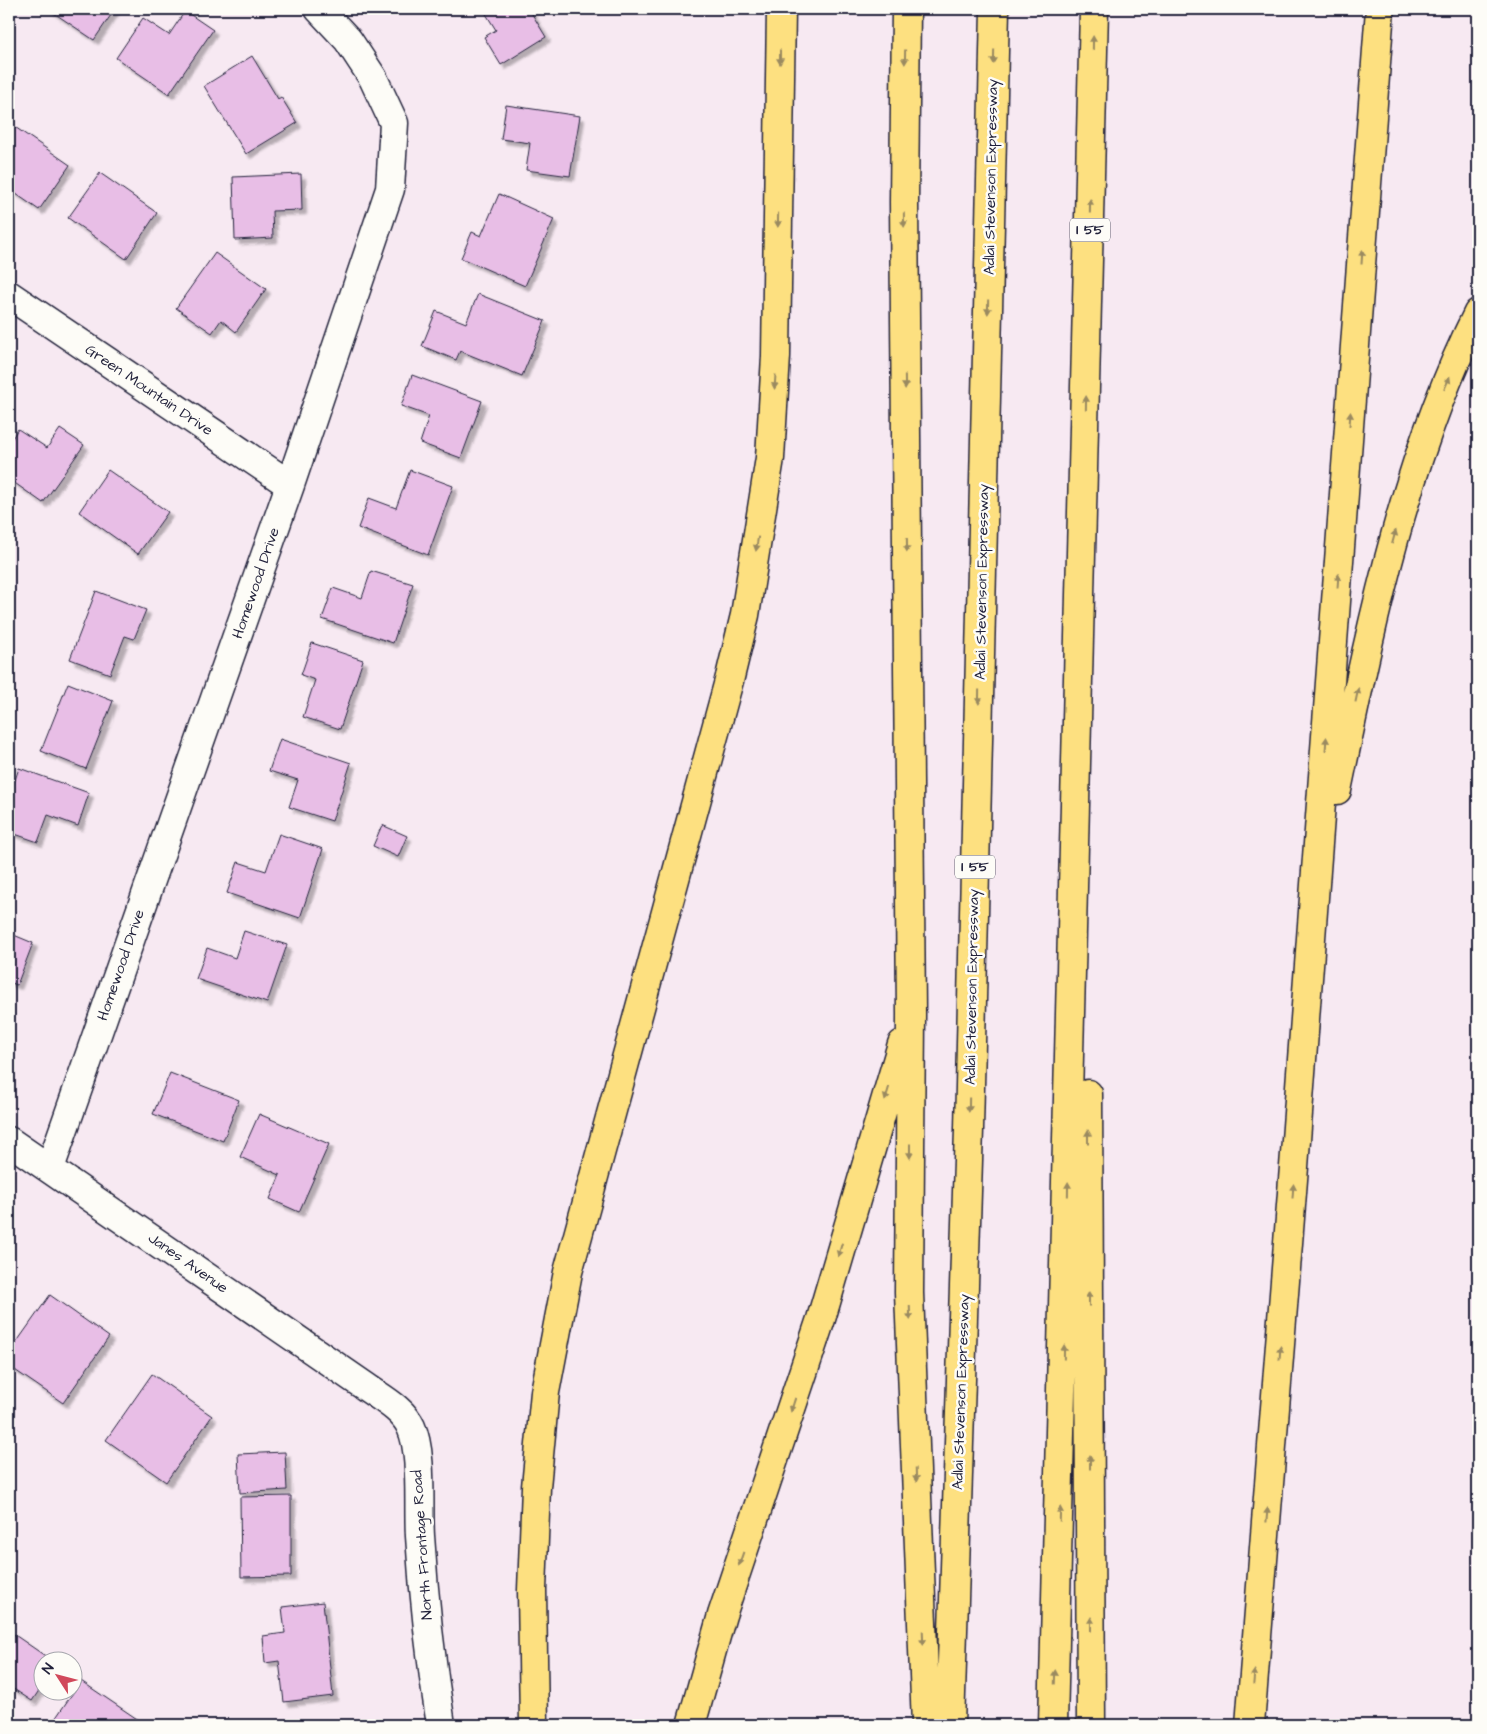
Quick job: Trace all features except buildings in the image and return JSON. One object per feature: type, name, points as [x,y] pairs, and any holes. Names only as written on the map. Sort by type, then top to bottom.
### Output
[{"type":"highway","points":[[534,1725],[533,1581],[536,1487],[545,1392],[568,1272],[745,615],[770,458],[776,356],[781,9]]},
{"type":"highway","points":[[906,9],[904,202],[911,1014],[909,1293],[926,1725]]},
{"type":"highway","name":"Adlai Stevenson Expressway","points":[[950,1725],[969,1138],[995,9]]},
{"type":"highway","name":"I 55","points":[[1054,1725],[1094,9]]},
{"type":"highway","points":[[1250,1725],[1380,9]]},
{"type":"highway","points":[[1314,897],[1364,663],[1394,535],[1423,440],[1478,313]]},
{"type":"highway","points":[[1085,452],[1091,1725]]},
{"type":"highway","points":[[690,1725],[722,1615],[821,1319],[911,1014]]},
{"type":"street","name":"Homewood Drive","points":[[50,1168],[290,485],[390,189],[394,123],[373,78],[348,40],[319,9]]},
{"type":"street","name":"Green Mountain Drive","points":[[9,296],[290,485]]},
{"type":"street","name":"Janes Avenue","points":[[9,1141],[366,1386]]},
{"type":"street","name":"North Frontage Road","points":[[366,1386],[405,1416],[412,1427],[416,1445],[420,1536],[431,1661],[441,1725]]}]
